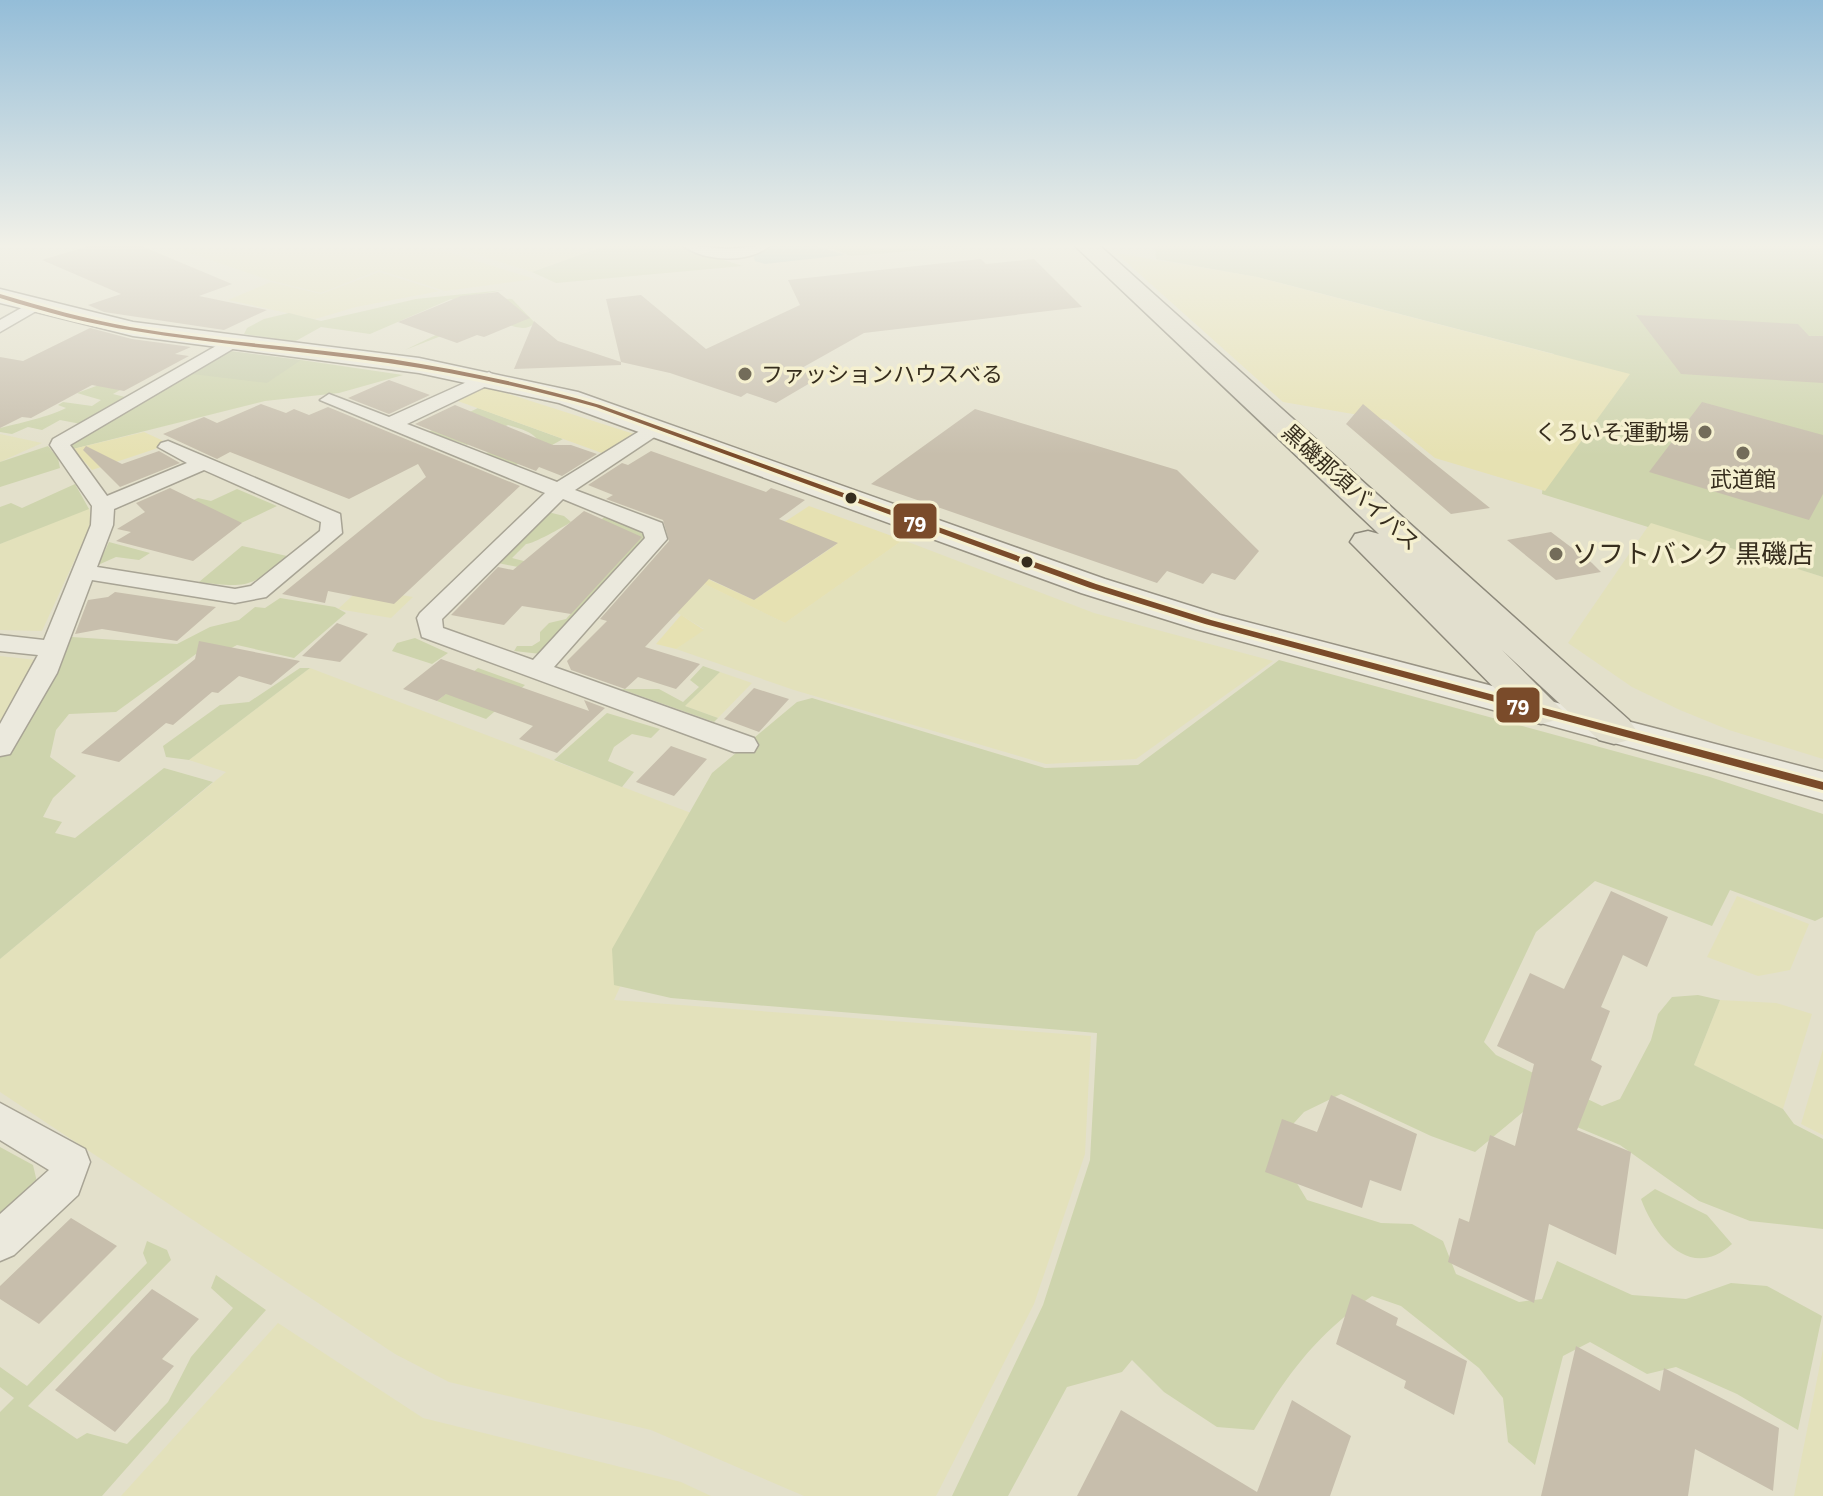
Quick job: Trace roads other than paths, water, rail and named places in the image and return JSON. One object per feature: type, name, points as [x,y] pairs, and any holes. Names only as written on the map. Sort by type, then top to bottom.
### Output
[{"type":"main road","name":"黒磯那須バイパス","points":[[1131,315],[1541,710]]},
{"type":"main road","name":"黒磯那須バイパス","points":[[1161,315],[1614,730]]},
{"type":"street","points":[[0,327],[19,315]]},
{"type":"street","points":[[64,315],[97,323],[230,343],[359,357],[489,378],[598,406],[1093,586],[1208,622],[1823,786]]},
{"type":"street","points":[[0,747],[36,688],[54,649],[102,525],[103,506],[60,445],[63,439],[230,343]]},
{"type":"street","points":[[390,424],[489,378]]},
{"type":"street","points":[[329,400],[654,528],[656,539],[537,671]]},
{"type":"street","points":[[658,428],[560,490],[429,618],[431,632],[744,745]]},
{"type":"street","points":[[83,572],[235,596],[258,592],[331,533],[332,519],[168,447]]},
{"type":"street","points":[[103,506],[204,463]]},
{"type":"street","points":[[0,643],[54,649]]},
{"type":"street","points":[[0,1120],[71,1162],[64,1182],[0,1241]]},
{"type":"place","name":"ファッションハウスべる","points":[[745,374]]},
{"type":"place","name":"くろいそ運動場","points":[[1705,432]]},
{"type":"place","name":"武道館","points":[[1743,453]]},
{"type":"place","name":"ソフトバンク 黒磯店","points":[[1556,554]]}]
